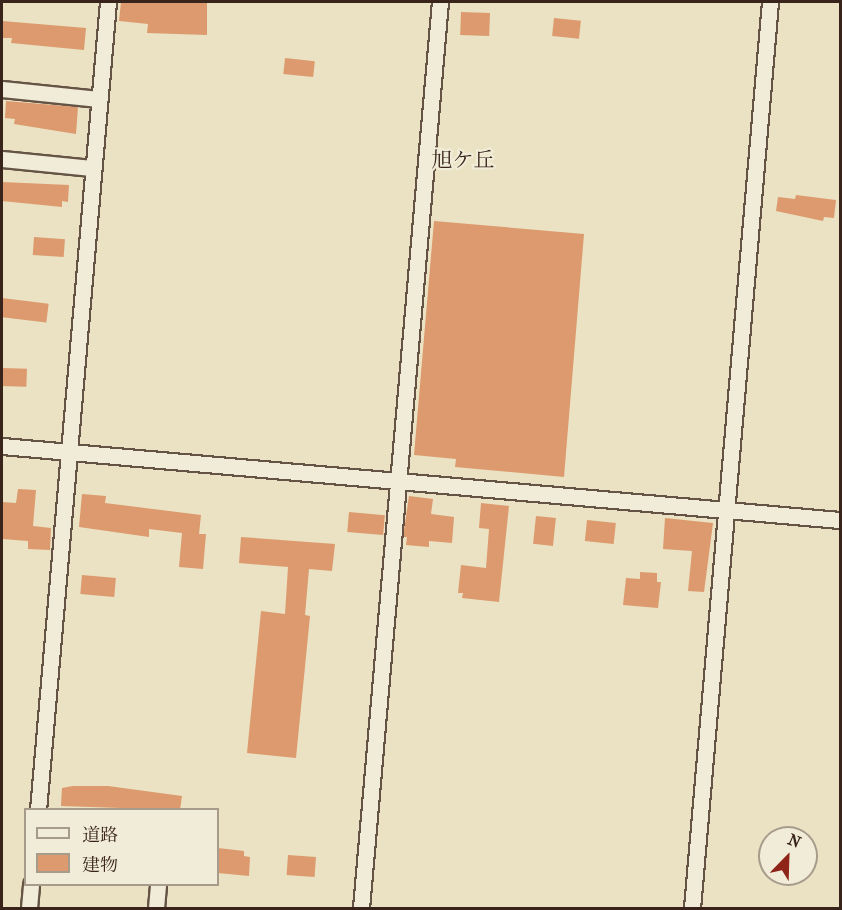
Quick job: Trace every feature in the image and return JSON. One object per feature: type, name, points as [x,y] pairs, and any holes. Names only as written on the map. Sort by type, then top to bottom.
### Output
[{"type":"street","points":[[38,808],[108,2]]},
{"type":"street","points":[[361,909],[396,480],[440,2]]},
{"type":"street","points":[[692,909],[770,2]]},
{"type":"street","points":[[2,89],[98,99]]},
{"type":"street","points":[[2,159],[92,168]]},
{"type":"street","points":[[2,446],[840,520]]},
{"type":"street","points":[[29,909],[31,886]]},
{"type":"street","points":[[156,909],[158,886]]},
{"type":"building","points":[[121,2],[207,2],[207,35],[147,33],[148,24],[119,21]]},
{"type":"building","points":[[461,12],[490,13],[489,36],[460,35]]},
{"type":"building","points":[[554,18],[581,21],[579,39],[552,36]]},
{"type":"building","points":[[2,21],[86,28],[84,50],[11,43],[12,38],[2,38]]},
{"type":"building","points":[[285,58],[315,61],[313,77],[283,74]]},
{"type":"building","points":[[6,101],[78,107],[76,134],[14,124],[15,119],[5,118]]},
{"type":"building","points":[[2,182],[69,185],[68,202],[62,201],[62,207],[2,201]]},
{"type":"building","points":[[796,195],[836,200],[834,218],[824,217],[823,221],[776,211],[778,197],[795,199]]},
{"type":"building","points":[[434,221],[584,234],[564,477],[455,467],[456,459],[414,455]]},
{"type":"building","points":[[34,237],[65,239],[64,257],[33,255]]},
{"type":"building","points":[[2,298],[49,304],[46,323],[2,317]]},
{"type":"building","points":[[2,368],[27,369],[26,387],[2,386]]},
{"type":"building","points":[[18,489],[36,490],[33,526],[51,528],[50,550],[28,549],[28,541],[2,539],[2,502],[16,503]]},
{"type":"building","points":[[82,494],[106,496],[105,503],[201,515],[199,534],[206,534],[203,569],[179,567],[182,533],[149,529],[149,537],[79,527]]},
{"type":"building","points":[[409,496],[433,499],[431,514],[454,517],[452,543],[429,541],[429,547],[406,545],[407,537],[403,537]]},
{"type":"building","points":[[481,503],[509,506],[499,602],[462,598],[463,593],[458,593],[461,565],[486,568],[489,529],[479,528]]},
{"type":"building","points":[[349,512],[385,515],[383,535],[347,532]]},
{"type":"building","points":[[536,516],[556,518],[553,546],[533,544]]},
{"type":"building","points":[[665,518],[713,523],[704,592],[688,591],[692,551],[663,549]]},
{"type":"building","points":[[587,520],[616,523],[614,544],[585,541]]},
{"type":"building","points":[[241,537],[335,544],[332,571],[309,569],[305,615],[310,616],[296,758],[247,753],[261,611],[285,614],[288,567],[239,563]]},
{"type":"building","points":[[640,572],[657,573],[657,582],[661,582],[658,608],[623,605],[626,578],[640,579]]},
{"type":"building","points":[[82,575],[116,578],[114,597],[80,594]]},
{"type":"building","points":[[108,786],[182,796],[180,808],[61,806],[62,788]]},
{"type":"building","points":[[219,848],[244,851],[244,856],[250,857],[249,876],[219,873]]},
{"type":"building","points":[[288,855],[316,857],[315,877],[287,875]]},
{"type":"district","name":"旭ケ丘","points":[[463,160]]}]
